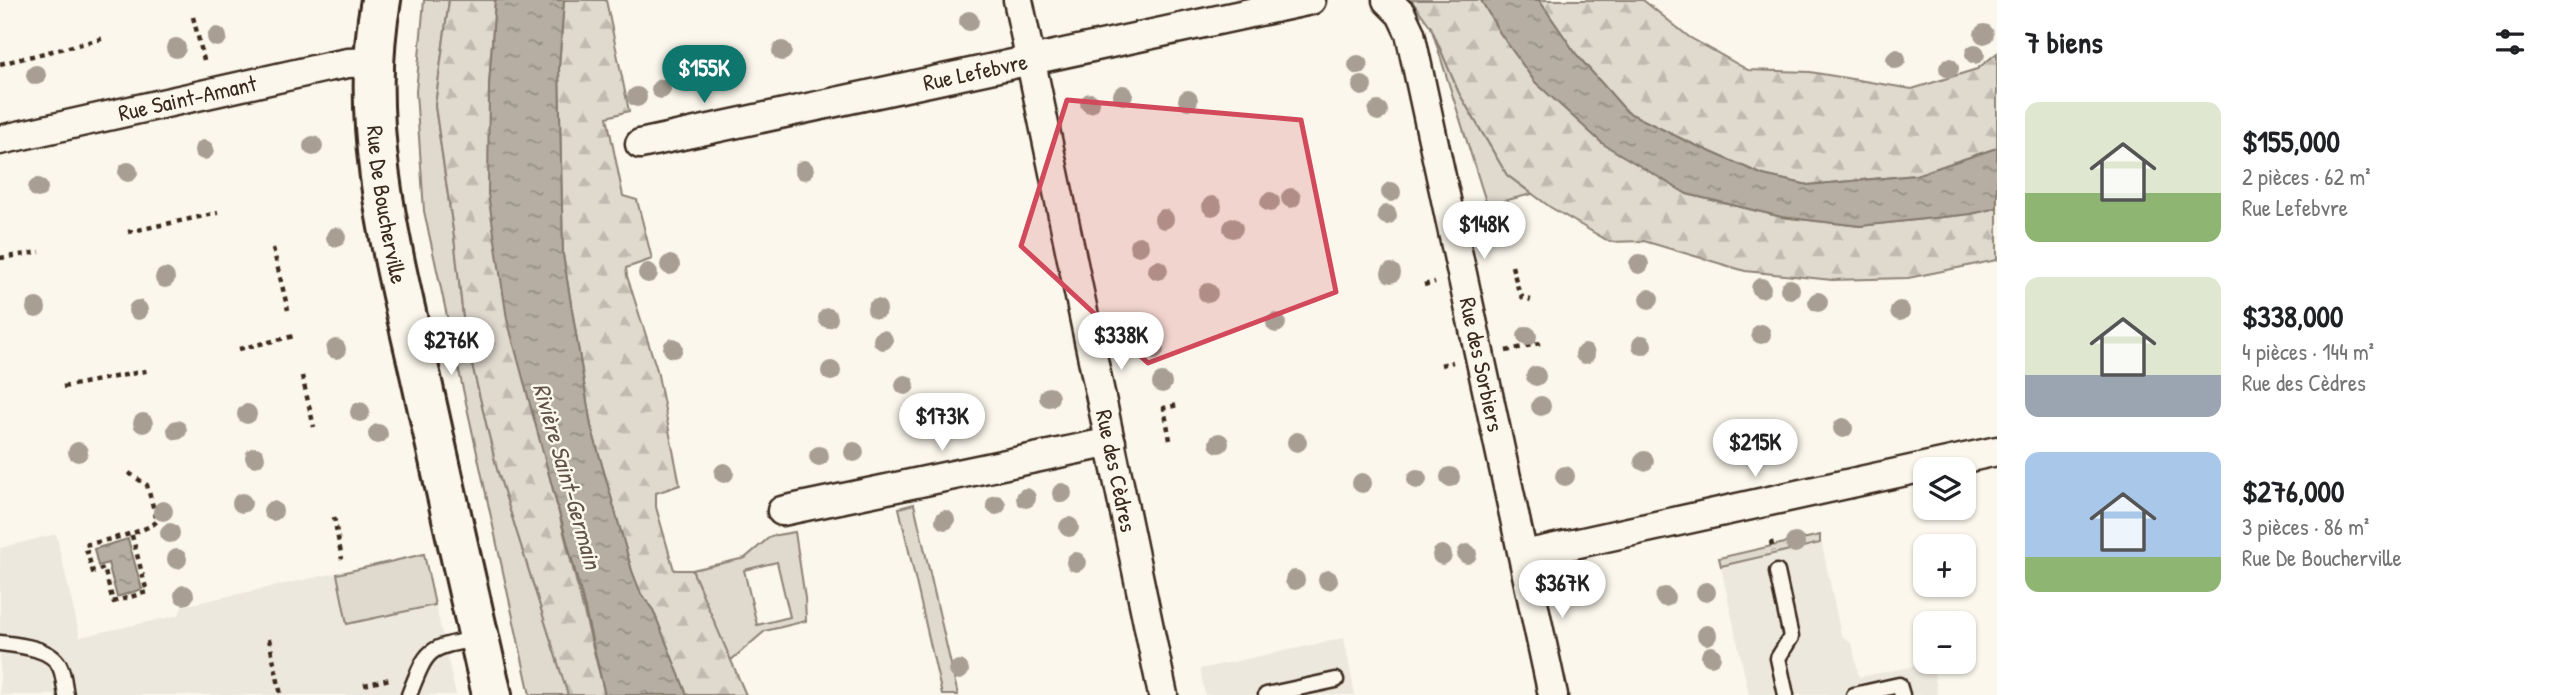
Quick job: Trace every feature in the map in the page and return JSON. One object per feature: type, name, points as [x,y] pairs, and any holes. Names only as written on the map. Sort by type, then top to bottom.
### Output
[{"type":"street","name":"Rue De Boucherville","points":[[381,0],[376,24],[375,62],[380,185],[492,695]]},
{"type":"street","name":"Rue des Cèdres","points":[[1018,0],[1163,695]]},
{"type":"street","name":"Rue Lefebvre","points":[[640,144],[1311,0]]},
{"type":"street","name":"Rue des Sorbiers","points":[[1387,0],[1401,14],[1410,33],[1553,695]]},
{"type":"street","name":"Rue Saint-Amant","points":[[0,140],[348,62],[375,62]]},
{"type":"street","points":[[782,511],[1111,442]]},
{"type":"street","points":[[1524,555],[1997,451]]},
{"type":"lane","points":[[1777,572],[1791,637],[1778,658],[1786,695]]},
{"type":"lane","points":[[409,695],[419,669],[430,652],[441,645],[479,639]]},
{"type":"lane","points":[[0,643],[20,645],[52,658],[61,668],[66,695]]},
{"type":"lane","points":[[1266,695],[1336,680]]},
{"type":"lane","points":[[1854,695],[1899,685],[1902,695]]},
{"type":"path","points":[[193,17],[204,60]]},
{"type":"path","points":[[0,64],[105,38]]},
{"type":"path","points":[[128,232],[218,213]]},
{"type":"path","points":[[273,248],[288,310]]},
{"type":"path","points":[[0,258],[40,251]]},
{"type":"path","points":[[1512,267],[1519,292],[1523,298],[1531,300]]},
{"type":"path","points":[[239,349],[294,336]]},
{"type":"path","points":[[63,387],[151,370]]},
{"type":"path","points":[[302,376],[314,427]]},
{"type":"path","points":[[1170,440],[1164,408],[1178,405]]},
{"type":"path","points":[[129,472],[147,485],[156,521],[153,526],[131,532],[86,545],[93,572],[104,568],[113,602],[147,592],[131,532]]},
{"type":"path","points":[[334,517],[342,559]]},
{"type":"path","points":[[269,639],[281,695]]},
{"type":"highlighted area","points":[[1067,100],[1301,120],[1336,292],[1148,363],[1021,246]]},
{"type":"shaded area","points":[[56,534],[80,637],[179,615],[182,606],[424,554],[456,695],[0,695],[0,548]]},
{"type":"shaded area","points":[[1820,535],[1841,635],[1852,644],[1859,677],[1913,667],[1913,674],[1934,674],[1938,695],[1749,695],[1719,558]]},
{"type":"shaded area","points":[[1344,638],[1355,695],[1205,695],[1200,669]]},
{"type":"green space","points":[[424,0],[449,0],[435,106],[465,335],[497,469],[568,695],[530,695],[424,211],[416,92]]},
{"type":"green space","points":[[449,0],[495,0],[489,86],[548,470],[605,695],[568,695],[497,469],[465,335],[435,106]]},
{"type":"green space","points":[[564,0],[606,0],[629,111],[607,117],[623,196],[637,200],[652,259],[626,268],[627,276],[657,370],[680,485],[656,493],[656,507],[674,570],[692,570],[746,695],[687,695],[653,610],[641,594],[632,571],[591,426],[563,255],[559,67]]},
{"type":"green space","points":[[1411,0],[1481,0],[1500,33],[1535,82],[1687,194],[1782,217],[1860,226],[1971,214],[1997,208],[1997,260],[1908,278],[1832,280],[1745,271],[1644,241],[1610,242],[1550,207],[1507,175],[1459,93],[1431,27]]},
{"type":"green space","points":[[1539,0],[1643,0],[1689,37],[1748,70],[1810,72],[1912,89],[1977,69],[1997,53],[1997,148],[1916,175],[1808,185],[1763,175],[1627,112],[1576,54]]},
{"type":"green space","points":[[1431,27],[1459,93],[1507,175],[1532,194],[1487,205]]},
{"type":"green space","points":[[914,504],[958,695],[942,695],[899,508]]},
{"type":"green space","points":[[795,532],[806,621],[765,631],[730,661],[692,570],[745,558],[771,536]],"holes":[[[777,562],[790,617],[757,625],[744,570]]]},
{"type":"green space","points":[[1820,535],[1820,543],[1721,566],[1719,558]]},
{"type":"green space","points":[[424,554],[435,605],[347,624],[337,574]]},
{"type":"water","name":"Rivière Saint-Germain","points":[[495,0],[564,0],[559,67],[563,255],[591,426],[632,571],[641,594],[653,610],[687,695],[605,695],[582,597],[507,319],[488,194],[489,86]]},
{"type":"water","points":[[1481,0],[1539,0],[1576,54],[1627,112],[1763,175],[1808,185],[1916,175],[1997,148],[1997,208],[1971,214],[1860,226],[1782,217],[1687,194],[1603,144],[1535,82],[1500,33]]},
{"type":"water","points":[[128,539],[142,589],[117,597],[108,563],[98,566],[94,549]]}]
